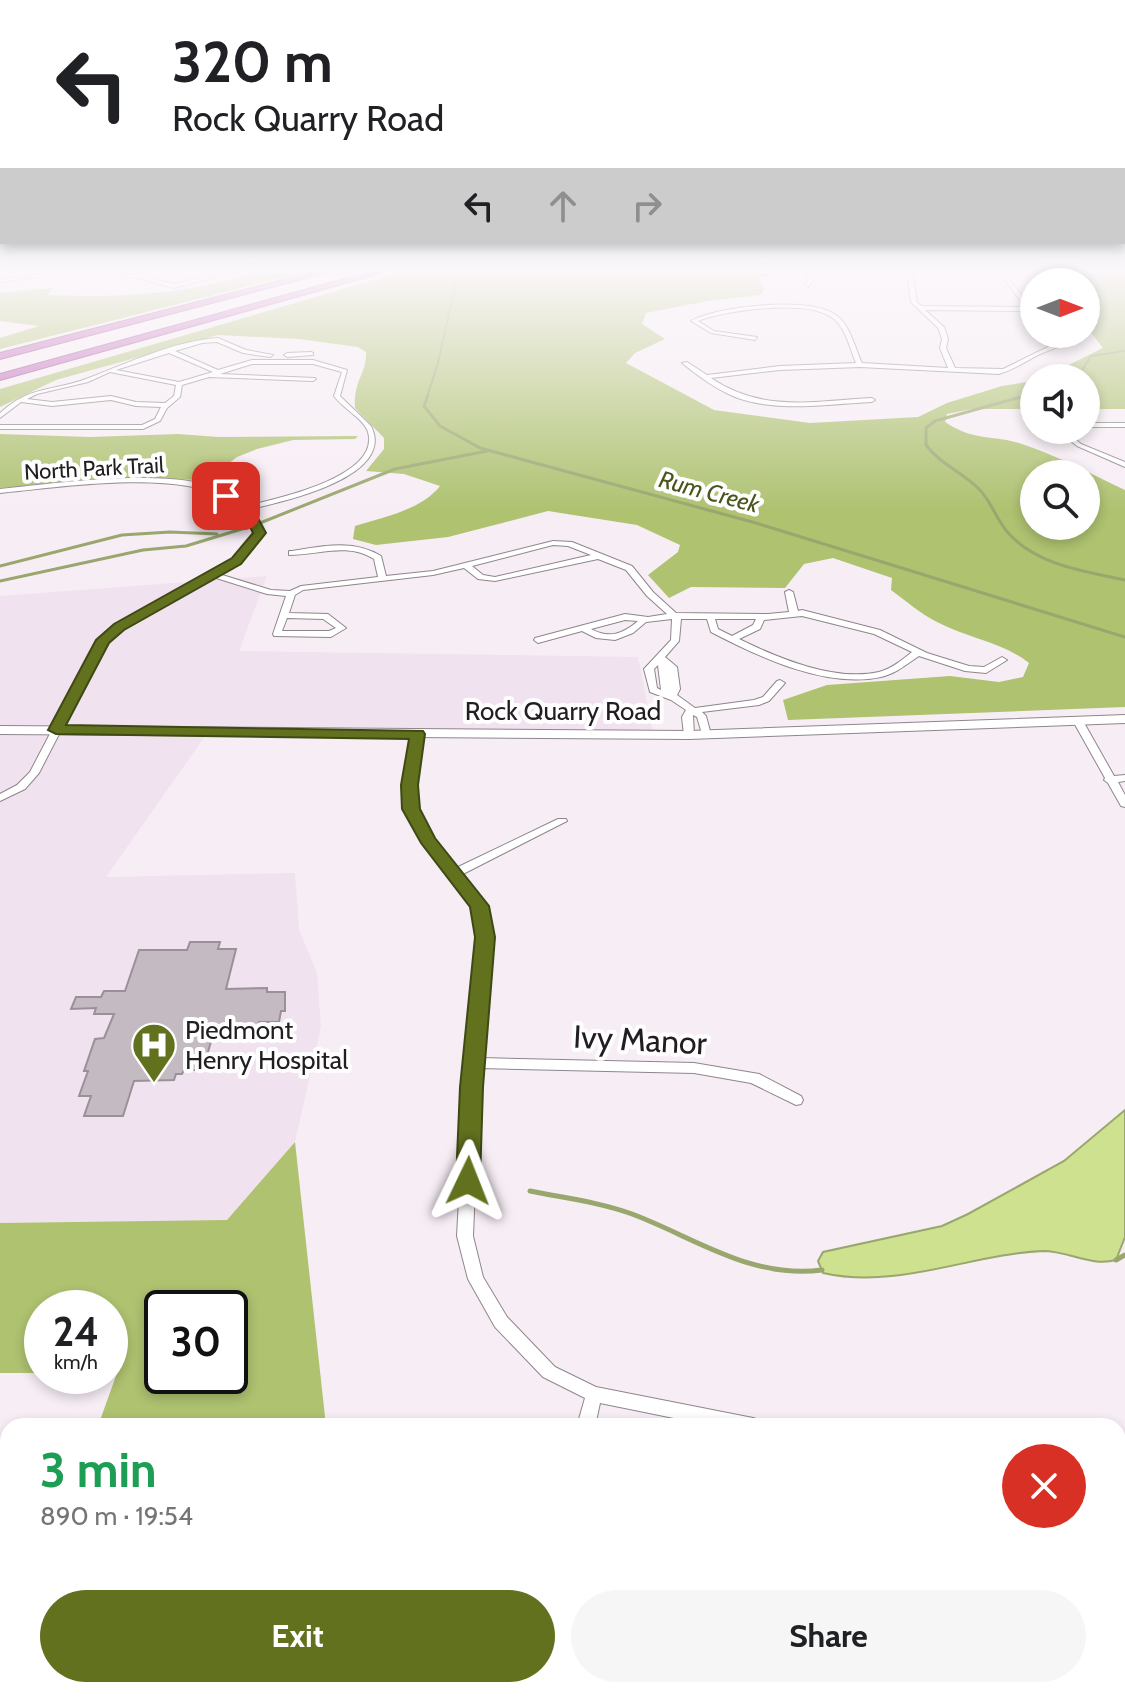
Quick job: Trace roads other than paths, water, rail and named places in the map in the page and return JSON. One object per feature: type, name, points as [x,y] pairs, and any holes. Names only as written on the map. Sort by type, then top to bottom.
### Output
[{"type":"highway","points":[[0,377],[86,352]]},
{"type":"highway","points":[[0,377],[89,352]]},
{"type":"street","points":[[0,416],[19,400],[166,352]]},
{"type":"street","points":[[173,352],[216,371]]},
{"type":"street","points":[[247,352],[311,354]]},
{"type":"street","points":[[854,352],[860,365]]},
{"type":"street","points":[[945,352],[952,369]]},
{"type":"street","points":[[706,377],[780,368],[860,365],[999,372],[1015,369],[1042,352]]},
{"type":"street","points":[[0,798],[32,777],[103,640],[119,627],[222,569],[246,552],[260,533],[247,508],[325,485],[352,470],[367,455],[373,440],[367,425],[337,396],[338,385],[345,375],[341,369],[313,362],[252,362],[179,384],[112,371]]},
{"type":"street","points":[[685,363],[737,395],[771,402],[872,400]]},
{"type":"street","points":[[208,375],[313,379]]},
{"type":"street","points":[[0,427],[138,428],[156,422],[166,405],[177,397],[179,384]]},
{"type":"street","points":[[19,400],[52,404],[111,398],[136,404],[166,405]]},
{"type":"street","points":[[1100,425],[1125,425]]},
{"type":"street","points":[[1078,444],[1125,465]]},
{"type":"street","name":"North Park Trail","points":[[0,491],[125,480],[168,480],[220,492],[247,508]]},
{"type":"street","points":[[212,574],[270,592],[291,594],[301,588],[467,566],[559,542],[631,570],[644,589],[678,621],[677,638],[662,659],[650,667],[650,687],[701,716],[706,735]]},
{"type":"street","points":[[292,553],[339,547],[363,550],[378,558],[383,579]]},
{"type":"street","points":[[467,566],[481,577],[495,579],[599,556]]},
{"type":"street","points":[[222,569],[291,594]]},
{"type":"street","points":[[789,592],[794,614]]},
{"type":"street","points":[[284,615],[325,616],[342,628],[331,634],[277,634],[291,594]]},
{"type":"street","points":[[538,640],[625,617],[644,620],[674,616],[805,614],[877,632],[918,652],[979,671],[989,669],[1002,660]]},
{"type":"street","points":[[710,616],[712,628],[732,639],[779,659],[847,676],[883,673],[918,652]]},
{"type":"street","points":[[732,639],[757,627],[761,617]]},
{"type":"street","points":[[584,628],[598,636],[618,638],[644,620]]},
{"type":"street","points":[[662,659],[672,667],[675,689],[671,697]]},
{"type":"street","points":[[690,711],[761,702],[780,683]]},
{"type":"street","points":[[689,735],[687,717],[690,711]]},
{"type":"street","name":"Rock Quarry Road","points":[[0,730],[706,735],[1125,719]]},
{"type":"street","points":[[1078,721],[1125,804]]},
{"type":"street","points":[[417,734],[410,785],[411,809],[427,840],[480,906],[485,937],[474,1063],[465,1236],[476,1279],[501,1322],[549,1372],[594,1394],[713,1418]]},
{"type":"street","points":[[1109,780],[1125,778]]},
{"type":"street","points":[[455,873],[562,821]]},
{"type":"street","name":"Ivy Manor","points":[[474,1063],[694,1068],[754,1078],[796,1100]]},
{"type":"street","points":[[588,1418],[594,1394]]},
{"type":"waterway","name":"Rum Creek","points":[[427,397],[440,352]]},
{"type":"waterway","points":[[1086,364],[1091,356],[1117,352]]},
{"type":"waterway","name":"Rum Creek","points":[[428,395],[424,406],[440,426],[480,448],[756,523],[1125,637]]},
{"type":"waterway","points":[[1020,397],[935,421],[926,428],[926,445],[979,489],[1005,530],[1035,554],[1064,566],[1125,580]]},
{"type":"waterway","points":[[0,581],[143,550],[186,546],[255,525],[395,469],[487,451]]},
{"type":"waterway","points":[[0,566],[122,535],[170,532],[217,534]]},
{"type":"waterway","points":[[530,1191],[620,1210],[747,1263],[796,1271],[822,1270]]},
{"type":"waterway","points":[[1116,1260],[1125,1255]]},
{"type":"place","name":"Piedmont Henry Hospital","points":[[154,1084]]}]
